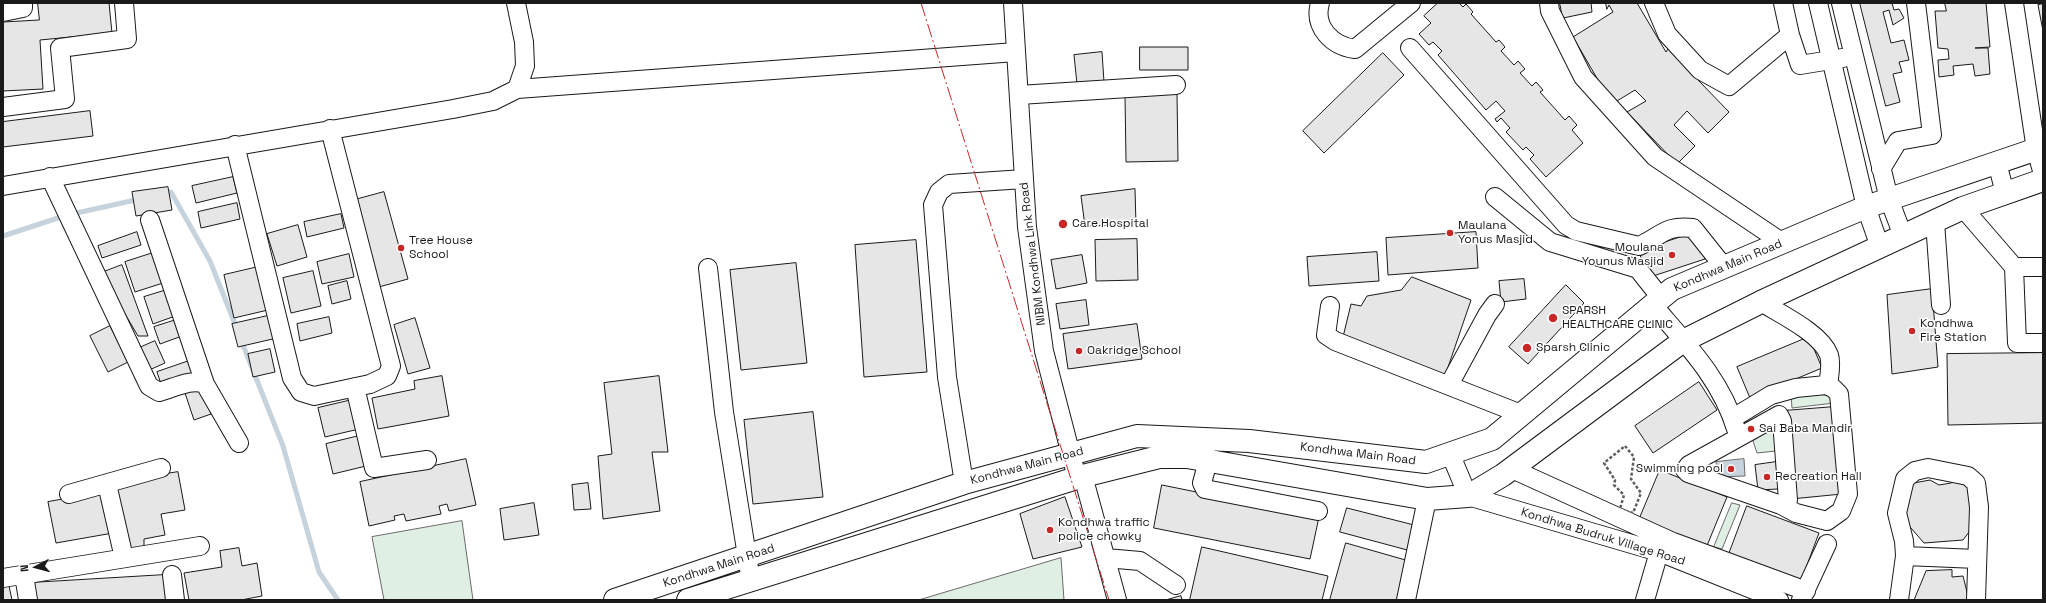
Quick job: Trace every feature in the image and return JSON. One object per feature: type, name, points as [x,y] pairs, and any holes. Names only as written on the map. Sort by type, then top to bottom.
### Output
[{"type":"main road","name":"Kondhwa Main Road","points":[[615,600],[964,483],[1137,436],[1249,441],[1426,462],[1492,439],[1672,289],[1866,207],[2039,149]]},
{"type":"main road","name":"Kondhwa Main Road","points":[[688,600],[1080,477],[1159,456],[1187,457],[1427,499],[1468,496],[1512,469],[1683,341],[1761,302],[1963,208],[2043,180]]},
{"type":"street","points":[[3,12],[23,8],[23,3]]},
{"type":"street","points":[[3,107],[65,99],[60,48],[127,39],[124,3]]},
{"type":"street","points":[[516,3],[525,50],[525,66],[517,89]]},
{"type":"street","name":"NIBM Kondhwa Link Road","points":[[1013,3],[1027,227],[1044,351],[1071,454],[1106,558],[1117,600]]},
{"type":"street","points":[[1320,3],[1318,8],[1320,25],[1330,39],[1343,47],[1355,49],[1411,3]]},
{"type":"street","points":[[1549,3],[1550,11],[1583,77],[1655,157],[1783,243]]},
{"type":"street","points":[[1654,3],[1667,34],[1700,70],[1729,86],[1790,35]]},
{"type":"street","points":[[1783,3],[1790,35],[1800,65],[1853,57]]},
{"type":"street","points":[[1818,3],[1866,207],[1880,247]]},
{"type":"street","points":[[1841,3],[1881,169],[1889,199],[1903,236]]},
{"type":"street","points":[[1881,169],[1898,141],[1932,135],[1916,3]]},
{"type":"street","points":[[2014,3],[2043,174]]},
{"type":"street","points":[[1410,48],[1566,225],[1576,231],[1639,246],[1668,229],[1681,226],[1693,228],[1724,267]]},
{"type":"street","points":[[3,186],[493,101],[517,89],[1016,52]]},
{"type":"street","points":[[1019,95],[1176,85]]},
{"type":"street","points":[[235,145],[292,378],[301,392],[314,396],[370,384],[387,376],[391,366],[330,129]]},
{"type":"street","points":[[1997,162],[2005,193]]},
{"type":"street","points":[[50,177],[149,386],[159,392],[192,382],[198,381],[205,384]]},
{"type":"street","points":[[964,483],[947,377],[933,205],[939,192],[949,184],[1024,179]]},
{"type":"street","points":[[1495,197],[1550,242],[1638,269],[1657,302],[1683,341],[1714,378],[1733,418],[1739,437]]},
{"type":"street","points":[[1963,208],[2014,267],[2017,343],[2043,343]]},
{"type":"street","points":[[150,220],[205,384],[238,444]]},
{"type":"street","points":[[1935,222],[1941,305]]},
{"type":"street","points":[[2014,267],[2043,267]]},
{"type":"street","points":[[708,268],[724,412],[750,580]]},
{"type":"street","points":[[1761,302],[1806,330],[1825,348],[1829,356],[1828,386]]},
{"type":"street","points":[[1449,386],[1487,315],[1495,304]]},
{"type":"street","points":[[1330,306],[1326,335],[1330,338],[1449,386],[1516,418]]},
{"type":"street","points":[[1401,376],[1516,418]]},
{"type":"street","points":[[1733,418],[1771,395],[1796,388],[1828,386],[1833,388],[1839,394],[1848,494],[1841,511],[1827,521],[1796,513],[1780,505],[1688,473],[1685,470],[1689,465],[1779,415],[1782,421],[1788,500],[1786,504],[1780,505]]},
{"type":"street","points":[[355,387],[374,468],[427,460]]},
{"type":"street","points":[[1450,453],[1468,496]]},
{"type":"street","points":[[1208,461],[1202,483],[1205,489],[1318,511]]},
{"type":"street","points":[[69,494],[161,468]]},
{"type":"street","points":[[1899,600],[1905,556],[1904,541],[1897,513],[1905,479],[1915,471],[1928,468],[1968,476],[1976,482],[1979,507],[1976,600]]},
{"type":"street","points":[[1512,469],[1673,542],[1803,596],[1827,544]]},
{"type":"street","points":[[107,484],[124,558]]},
{"type":"street","name":"Kondhwa Budruk Village Road","points":[[1468,496],[1658,552],[1779,600]]},
{"type":"street","points":[[1406,600],[1427,499]]},
{"type":"street","points":[[3,578],[200,546]]},
{"type":"street","points":[[1645,600],[1658,552]]},
{"type":"street","points":[[1905,556],[1977,559]]},
{"type":"street","points":[[1106,558],[1140,561],[1176,585]]},
{"type":"street","points":[[24,575],[28,600]]},
{"type":"street","points":[[172,575],[175,600]]},
{"type":"path","points":[[1625,446],[1634,457],[1630,479],[1641,493],[1633,513],[1620,509],[1624,495],[1614,485],[1615,480],[1604,463],[1625,446]]},
{"type":"green space","points":[[1833,377],[1834,403],[1792,408],[1791,395]]},
{"type":"green space","points":[[1775,427],[1776,451],[1757,453],[1753,441]]},
{"type":"green space","points":[[1732,503],[1740,505],[1722,549],[1714,547]]},
{"type":"green space","points":[[462,521],[473,600],[384,600],[372,537]]},
{"type":"green space","points":[[1061,558],[1064,600],[919,600]]},
{"type":"shaded area","name":"Swimming pool","points":[[1744,459],[1745,476],[1718,477],[1716,462]]},
{"type":"building","points":[[38,3],[109,3],[112,33],[40,40],[43,89],[3,91],[3,22],[39,20]]},
{"type":"building","points":[[1438,3],[1459,3],[1463,7],[1466,4],[1473,12],[1471,14],[1496,42],[1499,40],[1505,47],[1501,51],[1514,65],[1518,61],[1525,69],[1520,73],[1532,86],[1536,82],[1543,90],[1540,92],[1565,120],[1569,116],[1577,125],[1572,130],[1583,143],[1546,177],[1530,159],[1534,155],[1526,147],[1523,150],[1506,132],[1510,128],[1501,118],[1497,122],[1495,119],[1505,111],[1496,101],[1486,110],[1438,55],[1442,51],[1433,42],[1429,45],[1419,34],[1431,23],[1424,16]]},
{"type":"building","points":[[1560,3],[1591,3],[1592,12],[1563,18]]},
{"type":"building","points":[[1606,3],[1637,3],[1666,52],[1668,49],[1729,112],[1708,133],[1687,111],[1674,125],[1695,146],[1677,164],[1627,112],[1646,101],[1635,90],[1612,104],[1573,37],[1613,12],[1609,5],[1607,9]]},
{"type":"building","points":[[1860,3],[1892,3],[1894,10],[1899,9],[1904,18],[1893,25],[1889,10],[1883,12],[1891,43],[1904,40],[1909,60],[1899,62],[1902,72],[1893,74],[1900,102],[1886,106]]},
{"type":"building","points":[[1945,3],[1986,3],[1990,47],[1975,48],[1988,48],[1990,74],[1975,76],[1973,64],[1953,66],[1954,75],[1939,77],[1938,60],[1949,59],[1948,49],[1938,48],[1935,11],[1946,11]]},
{"type":"building","points":[[2043,4],[2043,31],[2038,5]]},
{"type":"building","points":[[1140,47],[1188,47],[1188,70],[1140,70]]},
{"type":"building","points":[[1102,52],[1104,82],[1077,84],[1074,55]]},
{"type":"building","points":[[1383,53],[1404,75],[1324,153],[1303,131]]},
{"type":"building","points":[[1177,94],[1178,161],[1126,162],[1125,95]]},
{"type":"building","points":[[90,111],[93,136],[3,147],[3,122]]},
{"type":"building","points":[[233,177],[237,193],[196,203],[192,186]]},
{"type":"building","points":[[168,187],[172,210],[136,216],[132,192]]},
{"type":"building","points":[[1135,189],[1136,225],[1085,226],[1081,196]]},
{"type":"building","points":[[384,192],[408,279],[375,288],[351,201]]},
{"type":"building","points":[[237,203],[240,219],[201,228],[198,212]]},
{"type":"building","points":[[341,214],[344,228],[307,237],[304,222]]},
{"type":"building","points":[[298,225],[307,257],[277,266],[267,234]]},
{"type":"building","points":[[137,232],[141,245],[102,258],[98,246]]},
{"type":"building","points":[[1476,232],[1478,268],[1388,275],[1386,238]]},
{"type":"building","name":"Moulana Younus Masjid","points":[[1696,232],[1705,259],[1647,278],[1639,251]]},
{"type":"building","points":[[1137,239],[1138,280],[1096,281],[1095,240]]},
{"type":"building","points":[[916,240],[927,372],[864,377],[855,245]]},
{"type":"building","points":[[1377,252],[1379,281],[1309,286],[1307,257]]},
{"type":"building","points":[[153,253],[163,283],[135,292],[125,262]]},
{"type":"building","points":[[349,254],[354,277],[322,284],[317,262]]},
{"type":"building","points":[[1082,255],[1087,283],[1056,289],[1051,260]]},
{"type":"building","points":[[796,263],[807,363],[741,370],[730,270]]},
{"type":"building","points":[[122,265],[148,336],[138,336],[101,273]]},
{"type":"building","points":[[258,267],[268,310],[234,318],[224,275]]},
{"type":"building","points":[[313,271],[321,306],[291,313],[283,278]]},
{"type":"building","points":[[1412,277],[1471,300],[1444,379],[1343,337],[1351,304],[1361,306],[1367,296],[1401,290]]},
{"type":"building","points":[[1524,279],[1526,299],[1501,302],[1499,281]]},
{"type":"building","points":[[347,281],[351,299],[332,304],[328,286]]},
{"type":"building","name":"SPARSH HEALTHCARE CLINIC","points":[[1566,285],[1584,303],[1528,364],[1509,347]]},
{"type":"building","points":[[170,289],[178,315],[153,324],[144,297]]},
{"type":"building","name":"Kondhwa Fire Station","points":[[1932,289],[1938,367],[1892,374],[1887,295]]},
{"type":"building","points":[[1086,300],[1089,325],[1060,329],[1056,304]]},
{"type":"building","points":[[272,315],[277,338],[238,347],[232,324]]},
{"type":"building","points":[[329,317],[332,333],[300,341],[297,324]]},
{"type":"building","points":[[415,318],[430,368],[408,374],[394,325]]},
{"type":"building","points":[[176,320],[182,336],[160,344],[154,327]]},
{"type":"building","points":[[1137,324],[1142,359],[1068,369],[1063,334]]},
{"type":"building","points":[[110,326],[128,362],[108,372],[90,336]]},
{"type":"building","points":[[1809,337],[1822,368],[1750,398],[1737,367]]},
{"type":"building","points":[[155,341],[165,363],[147,371],[137,349]]},
{"type":"building","points":[[270,349],[275,372],[253,377],[248,354]]},
{"type":"building","points":[[2043,353],[2043,423],[1948,425],[1947,354]]},
{"type":"building","points":[[192,360],[197,375],[162,387],[157,372]]},
{"type":"building","points":[[442,376],[449,416],[378,429],[372,398],[415,389],[414,381]]},
{"type":"building","points":[[659,376],[668,452],[652,452],[660,511],[603,519],[598,456],[612,454],[604,383]]},
{"type":"building","points":[[1699,382],[1717,410],[1653,453],[1635,426]]},
{"type":"building","points":[[203,387],[211,414],[194,420],[185,393]]},
{"type":"building","points":[[352,400],[359,429],[325,437],[318,408]]},
{"type":"building","points":[[1834,407],[1842,494],[1791,499],[1783,411]]},
{"type":"building","points":[[813,412],[823,497],[753,504],[744,420]]},
{"type":"building","points":[[359,436],[366,466],[333,474],[326,444]]},
{"type":"building","points":[[466,459],[476,505],[449,511],[447,504],[439,506],[441,514],[406,521],[404,514],[394,516],[395,520],[369,526],[360,482]]},
{"type":"building","name":"Recreation Hall","points":[[1776,462],[1778,489],[1758,490],[1755,465]]},
{"type":"building","points":[[1660,470],[1727,497],[1706,548],[1639,520]]},
{"type":"building","points":[[178,472],[185,510],[161,514],[165,535],[144,539],[144,548],[124,551],[111,483]]},
{"type":"building","points":[[1953,479],[1967,486],[1973,498],[1975,524],[1963,540],[1924,543],[1904,520],[1908,484],[1930,480],[1939,485],[1951,483]]},
{"type":"building","points":[[588,483],[591,509],[574,510],[572,485]]},
{"type":"building","points":[[1162,485],[1319,517],[1310,559],[1154,528]]},
{"type":"building","points":[[105,492],[113,533],[56,543],[48,502]]},
{"type":"building","name":"Kondhwa traffic police chowky","points":[[1065,497],[1082,547],[1033,559],[1020,514]]},
{"type":"building","points":[[534,503],[539,535],[504,540],[500,509]]},
{"type":"building","points":[[1747,506],[1819,533],[1801,581],[1729,554]]},
{"type":"building","points":[[1347,508],[1418,526],[1411,551],[1340,532]]},
{"type":"building","points":[[1346,543],[1409,561],[1398,600],[1330,600]]},
{"type":"building","points":[[1202,547],[1328,576],[1322,600],[1190,600]]},
{"type":"building","points":[[239,548],[242,566],[257,563],[262,596],[241,600],[189,600],[184,573],[222,567],[220,551]]},
{"type":"building","points":[[1952,570],[1952,577],[1963,576],[1969,600],[1914,600],[1926,571]]},
{"type":"building","points":[[164,575],[168,600],[31,600],[29,583]]},
{"type":"building","points":[[8,581],[12,600],[3,600],[3,582]]},
{"type":"building","points":[[1181,596],[1182,600],[1166,600]]},
{"type":"waterway","points":[[163,193],[171,192],[210,261],[237,329]]},
{"type":"waterway","points":[[72,214],[140,199]]},
{"type":"waterway","points":[[3,236],[64,216]]},
{"type":"waterway","points":[[241,340],[283,446],[319,572],[338,600]]},
{"type":"power","points":[[921,3],[1109,600]]},
{"type":"place","name":"Care Hospital","points":[[1063,224]]},
{"type":"place","name":"Maulana Yonus Masjid","points":[[1450,233]]},
{"type":"place","name":"Tree House School","points":[[401,248]]},
{"type":"place","name":"Moulana Younus Masjid","points":[[1672,255]]},
{"type":"place","name":"SPARSH HEALTHCARE CLINIC","points":[[1553,318]]},
{"type":"place","name":"Kondhwa Fire Station","points":[[1912,331]]},
{"type":"place","name":"Sparsh Clinic","points":[[1527,348]]},
{"type":"place","name":"Oakridge School","points":[[1079,351]]},
{"type":"place","name":"Sai Baba Mandir","points":[[1751,429]]},
{"type":"place","name":"Swimming pool","points":[[1731,469]]},
{"type":"place","name":"Recreation Hall","points":[[1767,477]]},
{"type":"place","name":"Kondhwa traffic police chowky","points":[[1050,530]]}]
